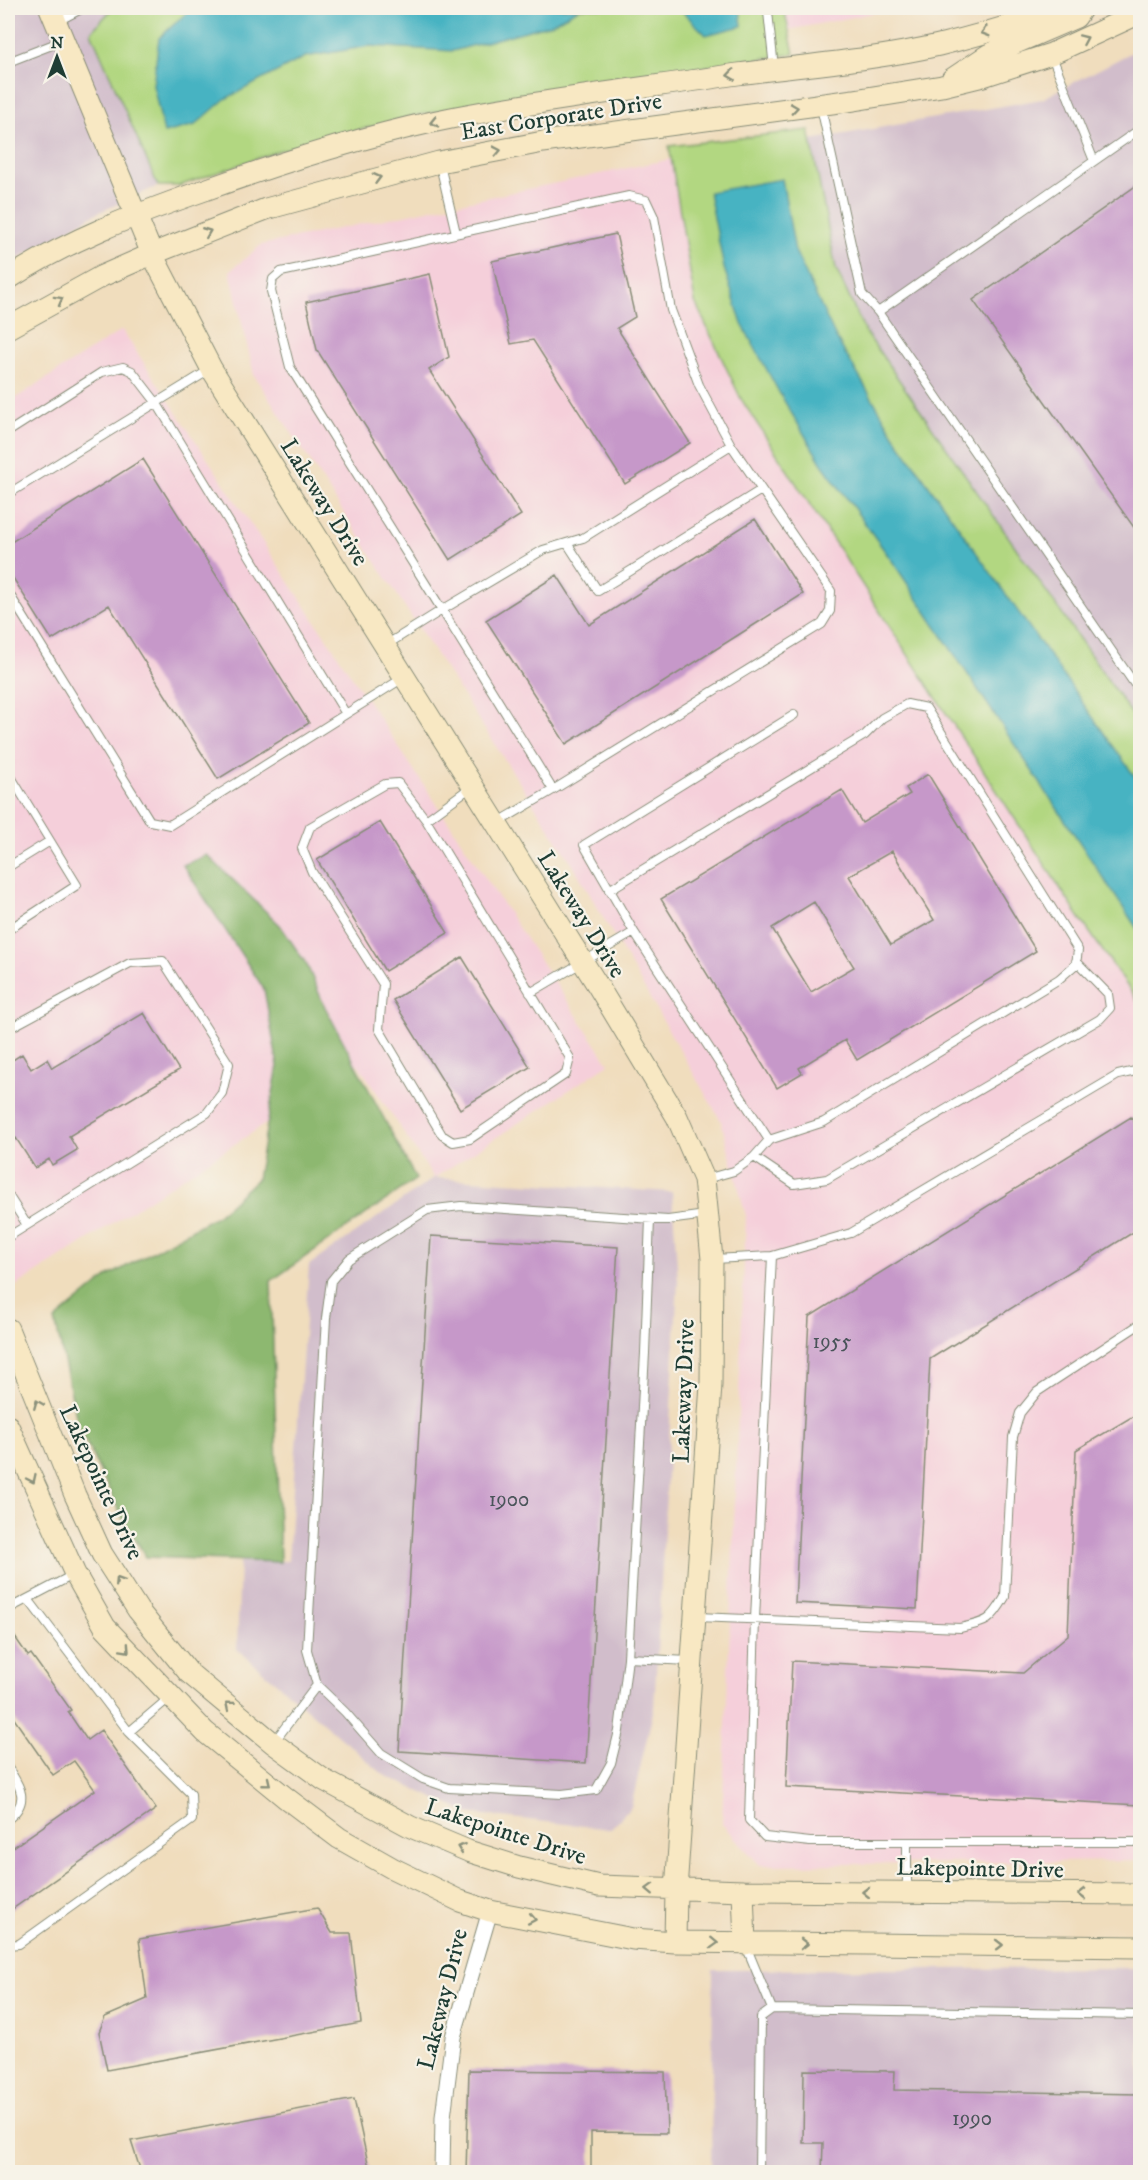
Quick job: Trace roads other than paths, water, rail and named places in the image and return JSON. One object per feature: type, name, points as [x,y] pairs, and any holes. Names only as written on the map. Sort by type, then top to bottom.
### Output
[{"type":"street","name":"East Corporate Drive","points":[[8,279],[81,237],[137,214],[291,160],[367,138],[454,118],[939,45],[1060,8]]},
{"type":"street","points":[[942,86],[988,55],[1076,17],[1082,8]]},
{"type":"street","name":"East Corporate Drive","points":[[8,328],[102,276],[266,209],[439,162],[543,142],[821,105],[942,86],[983,76],[1051,54],[1140,13]]},
{"type":"street","name":"Lakeway Drive","points":[[56,23],[153,254],[211,368],[677,1117],[704,1179],[712,1259],[711,1385],[676,1890],[675,1942]]},
{"type":"street","name":"Lakepointe Drive","points":[[8,1329],[75,1495],[102,1554],[138,1610],[189,1673],[273,1743],[324,1780],[411,1827],[468,1851],[539,1872],[599,1886],[743,1891],[1140,1894]]},
{"type":"street","points":[[8,1426],[75,1574],[105,1627],[170,1697],[205,1732],[339,1838],[392,1868],[459,1901],[490,1911],[633,1939],[675,1942],[1140,1947]]},
{"type":"street","points":[[75,1574],[102,1554]]},
{"type":"street","points":[[743,1891],[745,1944]]},
{"type":"street","name":"Lakeway Drive","points":[[442,2172],[443,2117],[453,2037],[490,1911]]},
{"type":"lane","points":[[8,62],[56,23],[83,8]]},
{"type":"lane","points":[[774,8],[768,12],[774,69]]},
{"type":"lane","points":[[1051,54],[1094,161]]},
{"type":"lane","points":[[821,105],[862,294],[878,312],[1140,692]]},
{"type":"lane","points":[[878,312],[1140,129]]},
{"type":"lane","points":[[439,162],[456,234]]},
{"type":"lane","points":[[496,824],[553,790],[822,624],[830,611],[831,591],[730,445],[699,385],[671,310],[654,217],[646,200],[629,196],[281,272],[273,279],[271,291],[290,366],[553,790]]},
{"type":"lane","points":[[8,432],[102,372],[123,367],[132,371],[156,402],[346,714]]},
{"type":"lane","points":[[8,494],[211,368]]},
{"type":"lane","points":[[384,645],[543,550],[584,538],[730,445]]},
{"type":"lane","points":[[567,543],[598,591],[761,490]]},
{"type":"lane","points":[[8,592],[150,821],[159,824],[170,825],[404,677]]},
{"type":"lane","points":[[609,890],[865,735],[882,718],[907,704],[926,708],[1078,950],[1076,964],[1059,979],[824,1122],[769,1140],[754,1157],[734,1171],[704,1179]]},
{"type":"lane","points":[[769,1140],[634,932],[584,845],[794,715]]},
{"type":"lane","points":[[8,772],[78,885],[8,930]]},
{"type":"lane","points":[[398,783],[426,820],[570,1058],[566,1074],[470,1138],[453,1142],[442,1135],[379,1029],[384,984],[312,872],[302,848],[310,827],[385,784],[398,783]]},
{"type":"lane","points":[[426,820],[473,787]]},
{"type":"lane","points":[[8,867],[50,841]]},
{"type":"lane","points":[[530,993],[634,932]]},
{"type":"lane","points":[[8,1029],[130,963],[163,960],[229,1065],[222,1093],[207,1113],[8,1237]]},
{"type":"lane","points":[[754,1157],[794,1184],[827,1179],[1100,1019],[1110,1008],[1108,994],[1077,961]]},
{"type":"lane","points":[[712,1259],[772,1256],[851,1233],[1118,1075],[1140,1070]]},
{"type":"lane","points":[[8,1195],[27,1225]]},
{"type":"lane","points":[[650,1219],[628,1658],[619,1731],[611,1763],[596,1790],[562,1794],[449,1788],[423,1779],[381,1753],[345,1712],[317,1685],[307,1650],[326,1318],[331,1281],[349,1259],[427,1210],[461,1206],[668,1220],[708,1215]]},
{"type":"lane","points":[[772,1256],[755,1619],[749,1820],[765,1837],[810,1842],[1140,1842]]},
{"type":"lane","points":[[696,1617],[960,1628],[978,1624],[993,1617],[1005,1597],[1013,1437],[1020,1413],[1037,1392],[1140,1324]]},
{"type":"lane","points":[[8,1609],[75,1574]]},
{"type":"lane","points":[[8,1945],[19,1944],[192,1820],[191,1794],[129,1732],[27,1599]]},
{"type":"lane","points":[[628,1658],[693,1662]]},
{"type":"lane","points":[[273,1743],[317,1685]]},
{"type":"lane","points":[[129,1732],[170,1697]]},
{"type":"lane","points":[[8,1768],[20,1786],[21,1801],[18,1811],[8,1819]]},
{"type":"lane","points":[[907,1842],[907,1892]]},
{"type":"lane","points":[[745,1944],[772,2009]]},
{"type":"lane","points":[[759,2172],[761,2017],[772,2009],[1140,2014]]},
{"type":"water","points":[[192,8],[580,8],[551,24],[453,51],[370,46],[305,57],[225,99],[195,125],[164,133],[153,85],[159,38]]},
{"type":"water","points":[[679,8],[740,8],[742,26],[706,35]]},
{"type":"water","points":[[782,179],[795,251],[836,338],[899,443],[1140,784],[1140,933],[895,565],[822,464],[742,324],[724,268],[709,192]]}]
